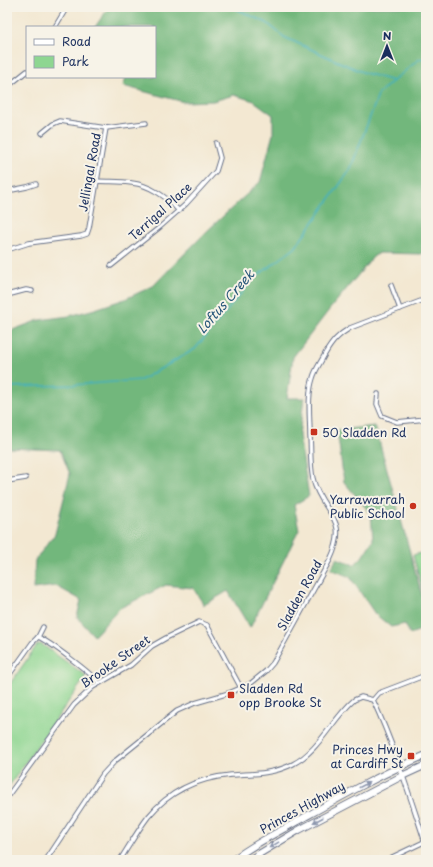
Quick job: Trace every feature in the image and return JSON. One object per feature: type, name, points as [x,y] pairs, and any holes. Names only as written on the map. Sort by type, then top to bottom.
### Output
[{"type":"highway","name":"Princes Highway","points":[[234,860],[247,850],[315,812],[400,766],[426,754]]},
{"type":"highway","name":"Princes Highway","points":[[249,860],[299,830],[426,765]]},
{"type":"street","points":[[56,26],[67,7]]},
{"type":"street","points":[[7,87],[26,72]]},
{"type":"street","points":[[42,133],[53,124],[60,121],[106,128]]},
{"type":"street","name":"Jellingal Road","points":[[7,250],[29,243],[87,234],[106,128],[146,123]]},
{"type":"street","name":"Terrigal Place","points":[[110,266],[186,204],[216,171],[220,158],[216,143]]},
{"type":"street","points":[[97,181],[131,183],[152,189],[172,203],[178,211]]},
{"type":"street","points":[[7,190],[18,189],[36,184]]},
{"type":"street","points":[[391,285],[400,308]]},
{"type":"street","points":[[7,295],[26,290],[32,291]]},
{"type":"street","name":"Sladden Road","points":[[46,860],[103,774],[116,761],[177,712],[195,703],[241,688],[258,678],[273,662],[330,560],[337,542],[338,534],[333,516],[316,488],[312,471],[310,390],[313,378],[330,347],[340,334],[350,328],[426,299]]},
{"type":"street","points":[[378,394],[377,404],[382,416],[397,422],[426,419]]},
{"type":"street","points":[[7,481],[26,478]]},
{"type":"street","name":"Brooke Street","points":[[7,797],[77,701],[99,683],[131,665],[152,646],[199,622],[209,627],[241,688]]},
{"type":"street","points":[[7,678],[38,637],[43,627]]},
{"type":"street","points":[[38,637],[77,664],[99,683]]},
{"type":"street","points":[[373,700],[379,693],[426,675]]},
{"type":"street","points":[[120,860],[148,816],[178,791],[209,779],[275,770],[293,764],[310,751],[354,700],[361,697],[373,700]]},
{"type":"street","points":[[373,700],[400,766],[402,776],[425,841],[386,860]]},
{"type":"green space","points":[[109,7],[426,7],[426,251],[421,254],[379,253],[373,257],[329,310],[293,357],[287,398],[304,398],[299,435],[309,496],[294,505],[299,530],[250,628],[228,591],[204,605],[193,588],[166,585],[120,608],[94,636],[77,617],[81,600],[56,586],[33,589],[35,560],[55,534],[70,474],[60,450],[7,448],[7,332],[39,320],[69,316],[95,309],[125,299],[153,286],[207,231],[260,182],[273,134],[273,115],[254,101],[234,95],[213,101],[184,102],[123,86],[126,78],[156,78],[156,26],[96,26]]},
{"type":"green space","points":[[375,426],[426,610],[426,628],[410,634],[405,624],[391,627],[375,614],[350,577],[331,569],[337,558],[354,565],[362,557],[373,540],[371,514],[344,482],[337,430]]},
{"type":"green space","points":[[426,552],[426,603],[413,555]]},
{"type":"green space","points":[[41,644],[85,675],[85,678],[7,789],[7,688],[37,645]]},
{"type":"waterway","points":[[232,7],[267,23],[284,37],[365,73],[393,81]]},
{"type":"waterway","name":"Loftus Creek","points":[[7,387],[73,385],[141,380],[195,349],[253,279],[295,248],[350,170],[379,93],[418,60],[426,57]]},
{"type":"place","name":"50 Sladden Rd","points":[[314,432]]},
{"type":"place","name":"Yarrawarrah Public School","points":[[413,506]]},
{"type":"place","name":"Sladden Rd opp Brooke St","points":[[231,695]]},
{"type":"place","name":"Princes Hwy at Cardiff St","points":[[411,756]]}]
